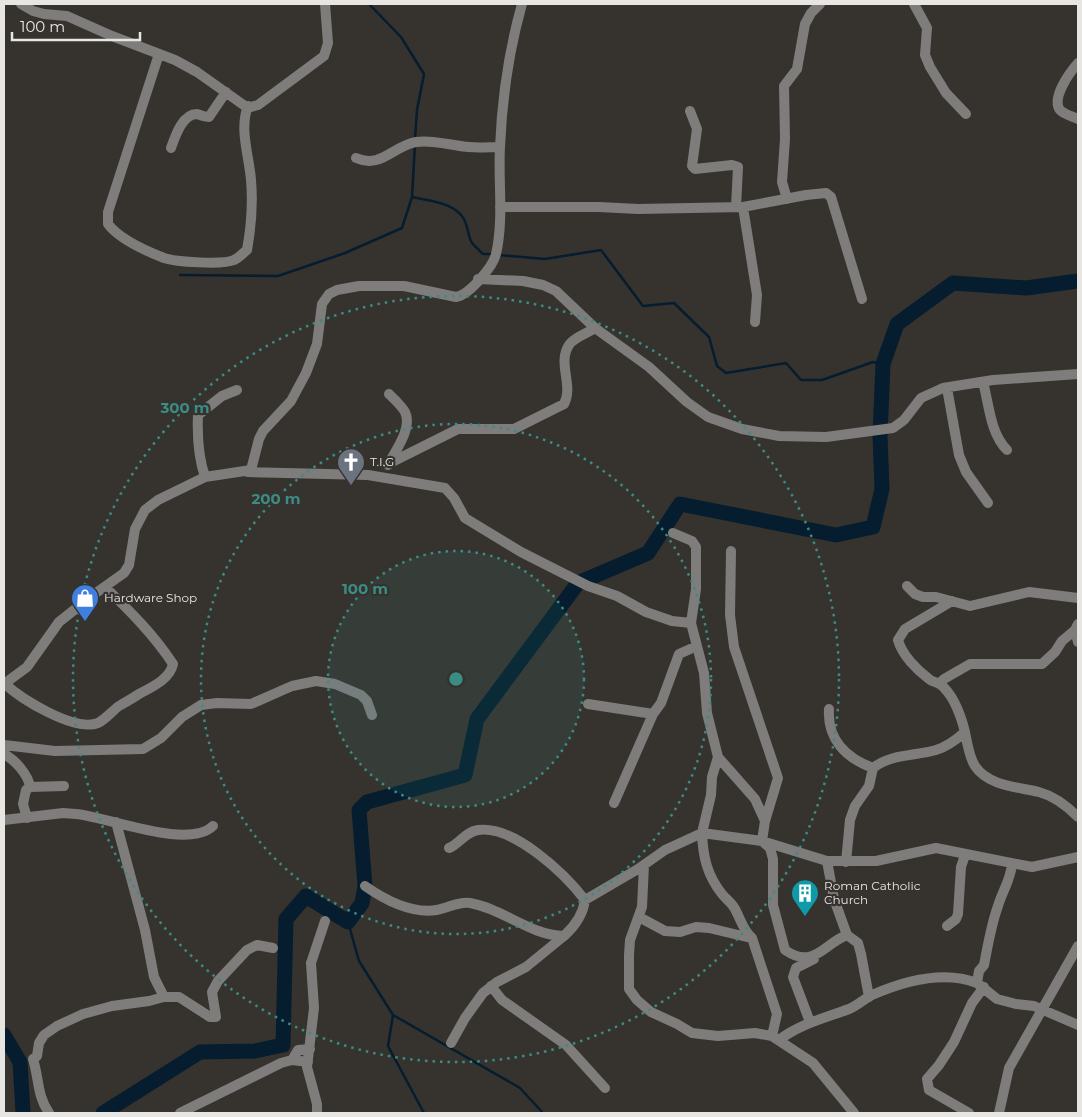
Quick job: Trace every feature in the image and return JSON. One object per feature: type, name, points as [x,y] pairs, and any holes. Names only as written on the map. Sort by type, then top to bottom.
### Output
[{"type":"street","points":[[21,4],[33,11],[44,14],[67,16],[159,54],[197,72],[248,106],[258,105],[324,56],[328,47],[325,4]]},
{"type":"street","points":[[248,472],[253,464],[259,439],[263,431],[287,407],[299,388],[317,344],[322,304],[329,294],[337,290],[359,286],[404,286],[456,297],[462,296],[491,265],[496,254],[500,207],[500,147],[508,67],[522,4]]},
{"type":"street","points":[[787,199],[782,182],[785,139],[784,86],[797,69],[805,24],[811,13],[820,4]]},
{"type":"street","points":[[914,4],[927,28],[925,55],[930,67],[946,93],[966,114]]},
{"type":"street","points":[[159,54],[108,212],[108,224],[127,241],[164,258],[174,260],[214,262],[234,260],[247,250],[250,232],[252,182],[243,119],[248,106]]},
{"type":"street","points":[[1078,63],[1069,73],[1057,101],[1059,108],[1078,119]]},
{"type":"street","points":[[171,148],[182,124],[187,118],[197,114],[208,117],[226,92]]},
{"type":"street","points":[[690,111],[697,130],[692,166],[695,169],[732,165],[738,167],[740,207],[757,295],[755,322]]},
{"type":"street","points":[[356,158],[365,162],[373,162],[382,159],[404,145],[415,142],[471,148],[500,147]]},
{"type":"street","points":[[500,207],[599,206],[638,209],[740,207],[821,193],[831,197],[862,299]]},
{"type":"street","points":[[478,279],[542,285],[556,291],[595,328],[649,367],[697,410],[721,423],[791,437],[826,437],[893,428],[904,420],[921,398],[947,388],[983,382],[1078,374]]},
{"type":"street","points":[[388,464],[458,429],[514,429],[555,410],[564,404],[569,396],[565,371],[566,352],[569,344],[595,328]]},
{"type":"street","points":[[983,382],[994,428],[999,442],[1007,450]]},
{"type":"street","points":[[947,388],[958,454],[966,472],[988,502]]},
{"type":"street","points":[[205,477],[200,463],[197,437],[198,415],[222,396],[237,390]]},
{"type":"street","points":[[382,477],[404,435],[407,417],[389,394]]},
{"type":"street","points":[[106,587],[141,623],[173,664],[166,677],[118,706],[99,722],[91,724],[59,717],[43,710],[4,684],[27,667],[60,622],[106,587],[124,574],[128,565],[135,529],[145,510],[158,500],[205,477],[248,472],[382,477],[445,488],[454,498],[465,518],[475,526],[588,586],[617,596],[660,618],[691,623]]},
{"type":"street","points":[[674,533],[692,541],[696,547],[696,589],[691,623],[706,690],[707,713],[718,757],[755,799],[765,821]]},
{"type":"street","points":[[731,552],[730,615],[734,647],[778,778],[765,821],[762,841]]},
{"type":"street","points":[[907,586],[915,594],[978,606],[1029,592],[1078,598]]},
{"type":"street","points":[[952,601],[911,625],[899,635],[898,640],[906,656],[930,680],[940,684],[957,709],[975,765],[982,772],[998,783],[1040,792],[1078,815]]},
{"type":"street","points":[[940,684],[952,674],[970,664],[1042,664],[1055,652],[1068,634],[1077,627]]},
{"type":"street","points":[[1077,627],[1078,642]]},
{"type":"street","points":[[614,803],[653,714],[661,702],[679,654],[697,646]]},
{"type":"street","points":[[4,745],[62,751],[144,750],[161,738],[182,717],[201,705],[217,703],[251,704],[292,686],[316,681],[336,684],[361,694],[367,701],[372,715]]},
{"type":"street","points":[[588,704],[653,714]]},
{"type":"street","points":[[829,709],[828,723],[838,745],[847,755],[872,768]]},
{"type":"street","points":[[846,862],[850,820],[855,806],[869,786],[872,768],[879,762],[936,750],[965,732]]},
{"type":"street","points":[[4,754],[14,760],[26,776],[30,787]]},
{"type":"street","points":[[718,757],[712,776],[711,795],[702,833],[706,868],[711,879],[733,906],[743,924],[744,931],[752,938],[776,1014],[776,1038]]},
{"type":"street","points":[[30,787],[64,786]]},
{"type":"street","points":[[27,818],[23,796],[30,787]]},
{"type":"street","points":[[4,820],[63,813],[90,815],[172,834],[199,834],[207,832],[213,826]]},
{"type":"street","points":[[116,822],[146,937],[154,977],[164,997]]},
{"type":"street","points":[[449,848],[455,846],[459,838],[477,830],[507,835],[546,859],[566,877],[585,900]]},
{"type":"street","points":[[451,1043],[470,1010],[491,986],[526,967],[564,936],[580,917],[585,900],[644,865],[665,850],[702,833],[762,841],[827,861],[876,861],[936,848],[1032,867],[1078,858]]},
{"type":"street","points":[[762,841],[770,848],[772,854],[773,905],[785,950],[796,957],[816,956]]},
{"type":"street","points":[[947,926],[956,919],[958,914],[961,867],[965,854]]},
{"type":"street","points":[[827,861],[834,899],[846,935],[858,943],[869,997]]},
{"type":"street","points":[[969,1113],[929,1090],[927,1079],[954,1042],[981,985],[979,971],[984,965],[994,918],[1011,872],[1012,864]]},
{"type":"street","points":[[644,865],[644,895],[639,917],[630,940],[628,978],[628,989],[637,1000],[651,1012],[677,1024],[692,1034],[718,1036],[756,1033],[776,1038],[812,1063],[854,1113]]},
{"type":"street","points":[[366,886],[386,900],[427,911],[448,908],[458,903],[470,903],[490,909],[537,932],[564,936]]},
{"type":"street","points":[[639,917],[665,931],[680,932],[696,927],[709,928],[752,938]]},
{"type":"street","points":[[317,1113],[308,1062],[314,1008],[311,963],[324,921]]},
{"type":"street","points":[[810,1022],[793,977],[793,972],[846,935]]},
{"type":"street","points":[[49,1113],[40,1096],[36,1081],[37,1069],[33,1059],[37,1056],[39,1043],[44,1035],[69,1020],[89,1012],[164,997],[179,997],[210,1017],[216,1017],[212,992],[218,981],[247,950],[257,945],[273,948]]},
{"type":"street","points":[[999,1113],[1009,1068],[1078,946]]},
{"type":"street","points":[[776,1038],[810,1022],[851,1008],[889,988],[928,978],[952,978],[981,985],[997,999],[1042,1009],[1078,1025]]},
{"type":"street","points":[[491,986],[502,1000],[566,1045],[605,1088]]},
{"type":"street","points":[[292,1060],[298,1050],[310,1049]]},
{"type":"street","points":[[180,1113],[263,1070],[292,1060],[308,1062]]},
{"type":"waterway","points":[[369,4],[401,37],[424,74],[417,110],[415,139]]},
{"type":"waterway","points":[[180,275],[278,276],[345,253],[402,228],[412,197],[415,144]]},
{"type":"waterway","points":[[412,197],[444,204],[458,211],[463,217],[472,243],[483,254],[493,254]]},
{"type":"waterway","points":[[499,255],[545,259],[601,250],[643,306],[674,303],[709,337],[717,366],[726,373],[786,363],[801,380],[822,380],[873,362],[883,364]]},
{"type":"waterway","points":[[103,1113],[200,1052],[255,1051],[283,1045],[286,919],[306,896],[348,922],[362,903],[365,886],[359,810],[367,802],[465,775],[477,719],[578,583],[648,553],[680,504],[836,535],[873,527],[882,489],[880,436],[883,364],[897,324],[953,283],[1026,288],[1078,281]]},
{"type":"waterway","points":[[348,922],[359,961],[393,1015],[520,1088],[543,1113]]},
{"type":"waterway","points":[[393,1015],[388,1046],[424,1113]]},
{"type":"waterway","points":[[4,1035],[20,1062],[23,1113]]},
{"type":"place","name":"T.I.G","points":[[351,486]]},
{"type":"place","name":"Hardware Shop","points":[[85,622]]},
{"type":"place","name":"Roman Catholic Church","points":[[805,917]]}]
